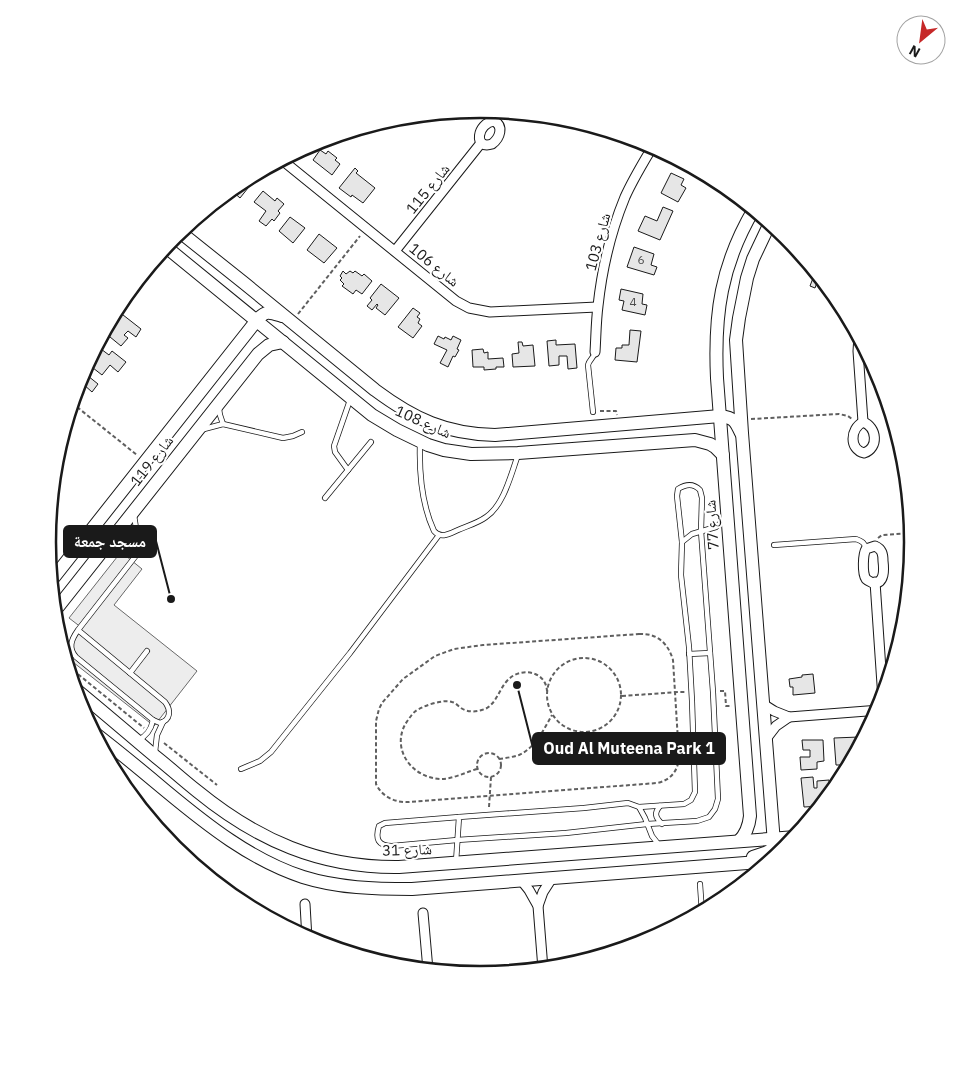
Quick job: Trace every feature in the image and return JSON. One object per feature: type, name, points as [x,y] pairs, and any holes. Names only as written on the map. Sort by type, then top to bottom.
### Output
[{"type":"street","name":"شارع 115","points":[[395,251],[482,143]]},
{"type":"street","name":"شارع 103","points":[[595,352],[597,307],[607,254],[619,212],[631,185],[649,154]]},
{"type":"street","name":"شارع 106","points":[[288,165],[456,301],[469,308],[490,312],[597,307]]},
{"type":"street","name":"شارع 77","points":[[738,841],[746,833],[750,816],[716,356],[717,318],[722,286],[733,251],[750,216]]},
{"type":"street","points":[[730,864],[769,852],[773,847],[774,839],[736,340],[742,297],[753,259],[768,232]]},
{"type":"street","name":"شارع 108","points":[[187,237],[393,404],[435,425],[457,431],[482,434],[508,434],[720,416]]},
{"type":"street","name":"شارع 108","points":[[172,252],[350,397],[384,423],[420,442],[444,450],[471,454],[518,453],[695,440],[710,444],[723,455]]},
{"type":"street","points":[[257,320],[268,312],[290,320]]},
{"type":"street","name":"شارع 119","points":[[57,572],[257,320]]},
{"type":"street","name":"شارع 119","points":[[61,603],[261,351],[269,345],[283,342]]},
{"type":"street","points":[[858,349],[859,425]]},
{"type":"street","points":[[720,416],[730,417],[734,420],[742,433]]},
{"type":"street","points":[[560,450],[580,442],[582,436],[577,428]]},
{"type":"street","points":[[157,481],[177,443],[175,436],[171,435],[164,438]]},
{"type":"street","points":[[869,547],[878,547],[883,554],[883,576],[880,581],[870,582],[864,575],[863,554],[869,547]]},
{"type":"street","points":[[875,582],[882,680]]},
{"type":"street","points":[[734,607],[743,638],[747,642],[758,643]]},
{"type":"street","name":"شارع 31","points":[[87,699],[214,804],[257,832],[300,852],[334,861],[367,867],[399,868],[784,838]]},
{"type":"street","points":[[763,704],[789,717],[869,711]]},
{"type":"street","points":[[766,739],[776,726],[789,717]]},
{"type":"street","points":[[106,742],[221,834],[262,859],[283,869],[324,883],[388,889],[412,889],[759,862]]},
{"type":"street","points":[[152,780],[156,772],[162,769],[171,774],[202,800],[214,804]]},
{"type":"street","points":[[538,906],[543,892],[552,878]]},
{"type":"street","points":[[521,880],[530,890],[538,906],[542,962]]},
{"type":"street","points":[[305,904],[306,929]]},
{"type":"street","points":[[423,913],[427,963]]},
{"type":"lane","points":[[593,412],[588,365],[595,352]]},
{"type":"lane","points":[[348,470],[335,452],[334,446],[350,397]]},
{"type":"lane","points":[[221,400],[219,410],[223,424]]},
{"type":"lane","points":[[196,432],[223,424],[283,438],[302,432]]},
{"type":"lane","points":[[325,498],[371,442]]},
{"type":"lane","points":[[420,442],[422,498],[432,528],[439,536]]},
{"type":"lane","points":[[241,769],[260,761],[271,752],[350,653],[439,536],[449,534],[479,521],[493,512],[502,499],[518,453]]},
{"type":"lane","points":[[692,484],[700,490],[702,498],[701,531],[718,799],[715,809],[709,817],[697,821],[647,824],[566,833],[386,846],[380,843],[377,837],[379,826],[385,823],[628,803],[638,807],[660,806],[684,804],[691,800],[694,792],[692,701],[681,575],[682,542],[677,496],[678,489],[684,485],[692,484]]},
{"type":"lane","points":[[135,509],[137,534],[141,544],[138,552],[72,638],[71,643],[73,654],[153,720],[163,722]]},
{"type":"lane","points":[[682,542],[692,534],[716,527],[723,522],[728,514]]},
{"type":"lane","points":[[116,533],[128,534],[140,540]]},
{"type":"lane","points":[[774,545],[856,539],[869,547]]},
{"type":"lane","points":[[78,630],[168,705],[168,717],[163,722],[156,737],[155,756]]},
{"type":"lane","points":[[130,673],[147,650]]},
{"type":"lane","points":[[689,654],[710,653]]},
{"type":"lane","points":[[137,741],[146,735],[152,726],[153,720]]},
{"type":"lane","points":[[694,758],[716,757]]},
{"type":"lane","points":[[660,806],[655,814],[662,824]]},
{"type":"lane","points":[[638,807],[645,818],[652,836],[661,847]]},
{"type":"lane","points":[[456,863],[458,817]]},
{"type":"lane","points":[[700,884],[701,905]]},
{"type":"path","points":[[290,320],[366,228]]},
{"type":"path","points":[[78,408],[146,462]]},
{"type":"path","points":[[741,420],[839,414],[848,416],[859,425]]},
{"type":"path","points":[[869,547],[882,535],[905,533]]},
{"type":"path","points":[[644,634],[656,636],[669,648],[672,660],[679,758],[678,766],[669,779],[658,783],[490,797],[405,802],[395,801],[378,788],[376,784],[377,715],[382,703],[403,679],[435,656],[454,649],[483,645],[644,634]]},
{"type":"path","points":[[477,769],[447,779],[429,777],[418,772],[406,760],[400,746],[401,734],[408,719],[419,709],[443,701],[451,702],[466,710],[482,710],[495,700],[508,679],[522,672],[532,672],[546,682],[548,703],[553,715],[561,724],[576,731],[594,731],[605,726],[619,708],[622,696],[620,684],[614,673],[605,664],[593,659],[581,658],[568,661],[558,668],[551,678],[547,690]]},
{"type":"path","points":[[77,674],[149,731]]},
{"type":"path","points":[[499,759],[519,754],[530,747],[540,736],[553,715]]},
{"type":"path","points":[[156,737],[217,785]]},
{"type":"path","points":[[488,753],[499,759],[501,767],[498,774],[485,777],[480,774],[477,769],[481,756],[488,753]]},
{"type":"path","points":[[488,814],[491,777]]},
{"type":"shaded area","points":[[121,552],[142,569],[114,605],[197,671],[154,726],[74,663],[69,644],[82,628],[69,618]]},
{"type":"building","points":[[320,150],[326,154],[328,151],[337,158],[335,160],[340,164],[332,175],[313,160]]},
{"type":"building","points":[[355,168],[358,171],[356,173],[375,188],[363,203],[339,188]]},
{"type":"building","points":[[671,173],[684,179],[681,185],[686,188],[678,202],[661,193]]},
{"type":"building","points":[[248,188],[240,198],[237,195]]},
{"type":"building","points":[[263,191],[275,201],[277,198],[284,204],[278,211],[280,213],[274,221],[272,219],[266,226],[259,221],[266,211],[254,202]]},
{"type":"building","points":[[663,207],[673,211],[660,240],[638,231],[645,216],[657,221]]},
{"type":"building","points":[[290,217],[305,228],[293,243],[279,231]]},
{"type":"building","points":[[319,234],[337,248],[324,263],[307,250]]},
{"type":"building","points":[[634,247],[654,254],[651,265],[657,267],[654,275],[627,267]]},
{"type":"building","points":[[343,271],[346,274],[350,271],[353,273],[355,271],[362,276],[364,274],[372,281],[362,294],[356,290],[353,294],[342,286],[344,284],[340,280],[342,278],[340,276]]},
{"type":"building","points":[[813,279],[817,284],[815,288],[810,286]]},
{"type":"building","points":[[381,284],[399,298],[385,315],[376,308],[377,304],[372,310],[367,306],[372,300],[370,298]]},
{"type":"building","points":[[621,289],[643,294],[642,304],[647,305],[645,315],[622,310],[624,301],[619,300]]},
{"type":"building","points":[[413,308],[420,313],[417,317],[420,319],[418,323],[422,326],[413,338],[398,327]]},
{"type":"building","points":[[123,315],[141,329],[136,337],[128,331],[124,335],[128,338],[121,346],[110,337]]},
{"type":"building","points":[[630,330],[641,331],[637,362],[615,360],[616,348],[622,348],[622,345],[629,345]]},
{"type":"building","points":[[438,336],[451,340],[453,336],[461,340],[457,349],[459,350],[455,357],[453,356],[448,367],[440,363],[447,350],[434,344]]},
{"type":"building","points":[[556,340],[556,345],[575,344],[577,368],[568,369],[567,356],[559,356],[559,365],[549,366],[547,341]]},
{"type":"building","points":[[518,342],[522,342],[523,346],[533,345],[535,366],[513,367],[512,354],[519,353]]},
{"type":"building","points":[[483,349],[484,353],[488,352],[488,359],[503,358],[504,367],[484,370],[484,367],[473,367],[472,350]]},
{"type":"building","points":[[103,350],[109,355],[112,351],[126,362],[118,372],[110,365],[102,375],[94,369]]},
{"type":"building","points":[[90,378],[98,384],[92,392],[86,387]]},
{"type":"building","points":[[813,674],[815,693],[793,695],[793,687],[790,687],[789,679]]},
{"type":"building","points":[[857,737],[841,765],[836,765],[834,738]]},
{"type":"building","points":[[802,740],[823,740],[824,761],[817,762],[817,769],[801,770],[800,757],[810,757],[810,750],[803,750]]},
{"type":"building","points":[[813,777],[814,788],[817,788],[817,781],[829,780],[829,783],[812,807],[804,807],[801,778]]},
{"type":"place","name":"مسجد جمعة","points":[[171,599]]},
{"type":"place","name":"Oud Al Muteena Park 1","points":[[517,685]]}]
